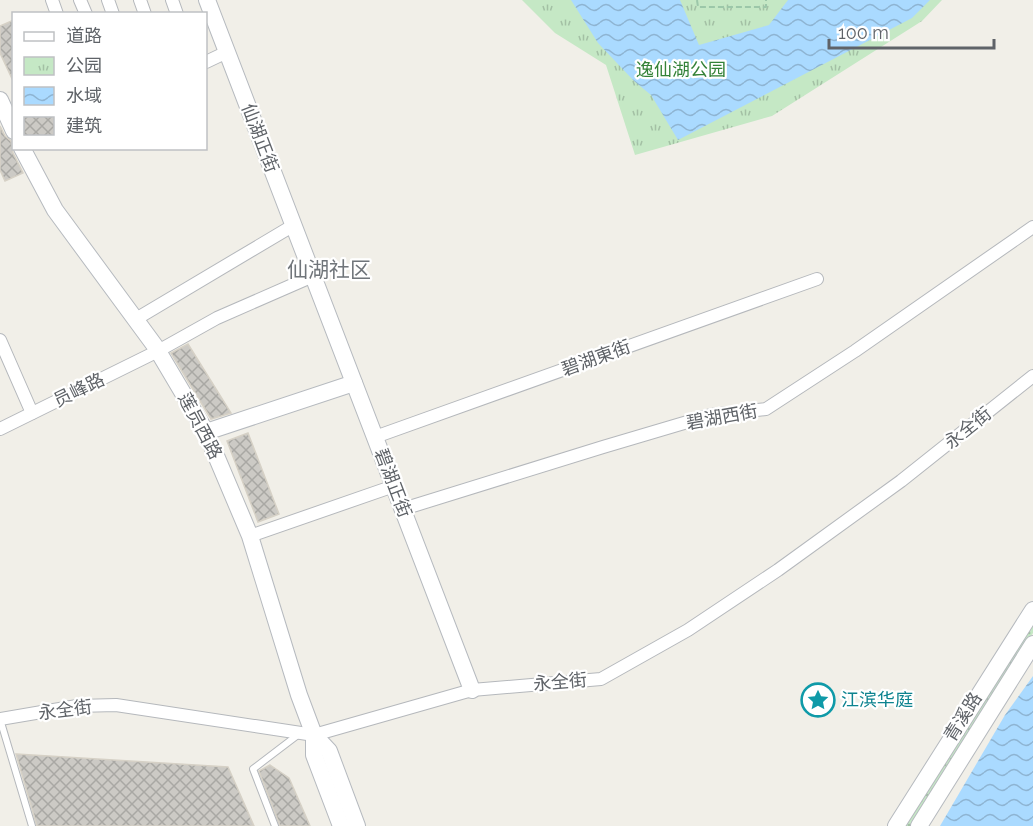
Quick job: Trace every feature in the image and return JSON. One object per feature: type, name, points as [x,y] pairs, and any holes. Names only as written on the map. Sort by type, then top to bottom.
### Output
[{"type":"main road","name":"仙湖正街","points":[[207,0],[313,276]]},
{"type":"main road","points":[[0,100],[12,127]]},
{"type":"main road","name":"莲员西路","points":[[23,150],[55,210],[158,351],[206,432],[250,536],[299,695],[307,734],[341,826]]},
{"type":"main road","name":"碧湖正街","points":[[313,276],[472,690]]},
{"type":"main road","points":[[206,432],[354,383]]},
{"type":"main road","name":"青溪路","points":[[896,826],[1033,610]]},
{"type":"main road","name":"青溪路","points":[[919,826],[1033,644]]},
{"type":"main road","name":"莲员西路","points":[[307,734],[329,751],[357,826]]},
{"type":"street","points":[[207,62],[227,52]]},
{"type":"street","points":[[136,319],[294,225]]},
{"type":"street","name":"碧湖西街","points":[[403,509],[711,415],[766,409],[855,351],[1033,227]]},
{"type":"street","name":"员峰路","points":[[0,429],[158,351],[217,318],[313,276]]},
{"type":"street","name":"碧湖東街","points":[[375,437],[817,279]]},
{"type":"street","points":[[0,340],[32,413]]},
{"type":"street","name":"永全街","points":[[0,719],[77,706],[116,705],[307,734],[472,690],[601,679],[688,630],[778,570],[901,482],[1033,376]]},
{"type":"street","points":[[250,536],[394,486]]},
{"type":"lane","points":[[0,719],[33,826]]},
{"type":"lane","points":[[275,826],[253,769],[307,734]]},
{"type":"path","points":[[697,0],[698,7],[766,7],[766,0]]},
{"type":"green space","name":"逸仙湖公园","points":[[522,0],[942,0],[922,21],[772,116],[635,155],[606,65],[555,33]]},
{"type":"green space","points":[[1033,622],[1033,633],[996,688],[913,826],[904,826]]},
{"type":"water","name":"逸仙湖公园","points":[[571,0],[680,0],[699,45],[769,25],[788,0],[930,0],[912,18],[678,140],[651,95],[634,81],[598,43]]},
{"type":"water","points":[[1033,676],[1033,826],[940,826],[1005,715]]},
{"type":"building","points":[[12,21],[12,79],[0,53],[0,26]]},
{"type":"building","points":[[0,126],[5,136],[11,141],[13,153],[23,173],[5,181],[0,170]]},
{"type":"building","points":[[188,344],[231,413],[211,419],[171,353]]},
{"type":"building","points":[[248,433],[279,514],[258,522],[227,441]]},
{"type":"building","points":[[16,754],[228,767],[254,826],[37,826]]},
{"type":"building","points":[[270,765],[289,778],[310,826],[280,826],[259,771]]},
{"type":"place","name":"江滨华庭","points":[[818,700]]},
{"type":"district","name":"仙湖社区","points":[[329,270]]}]
